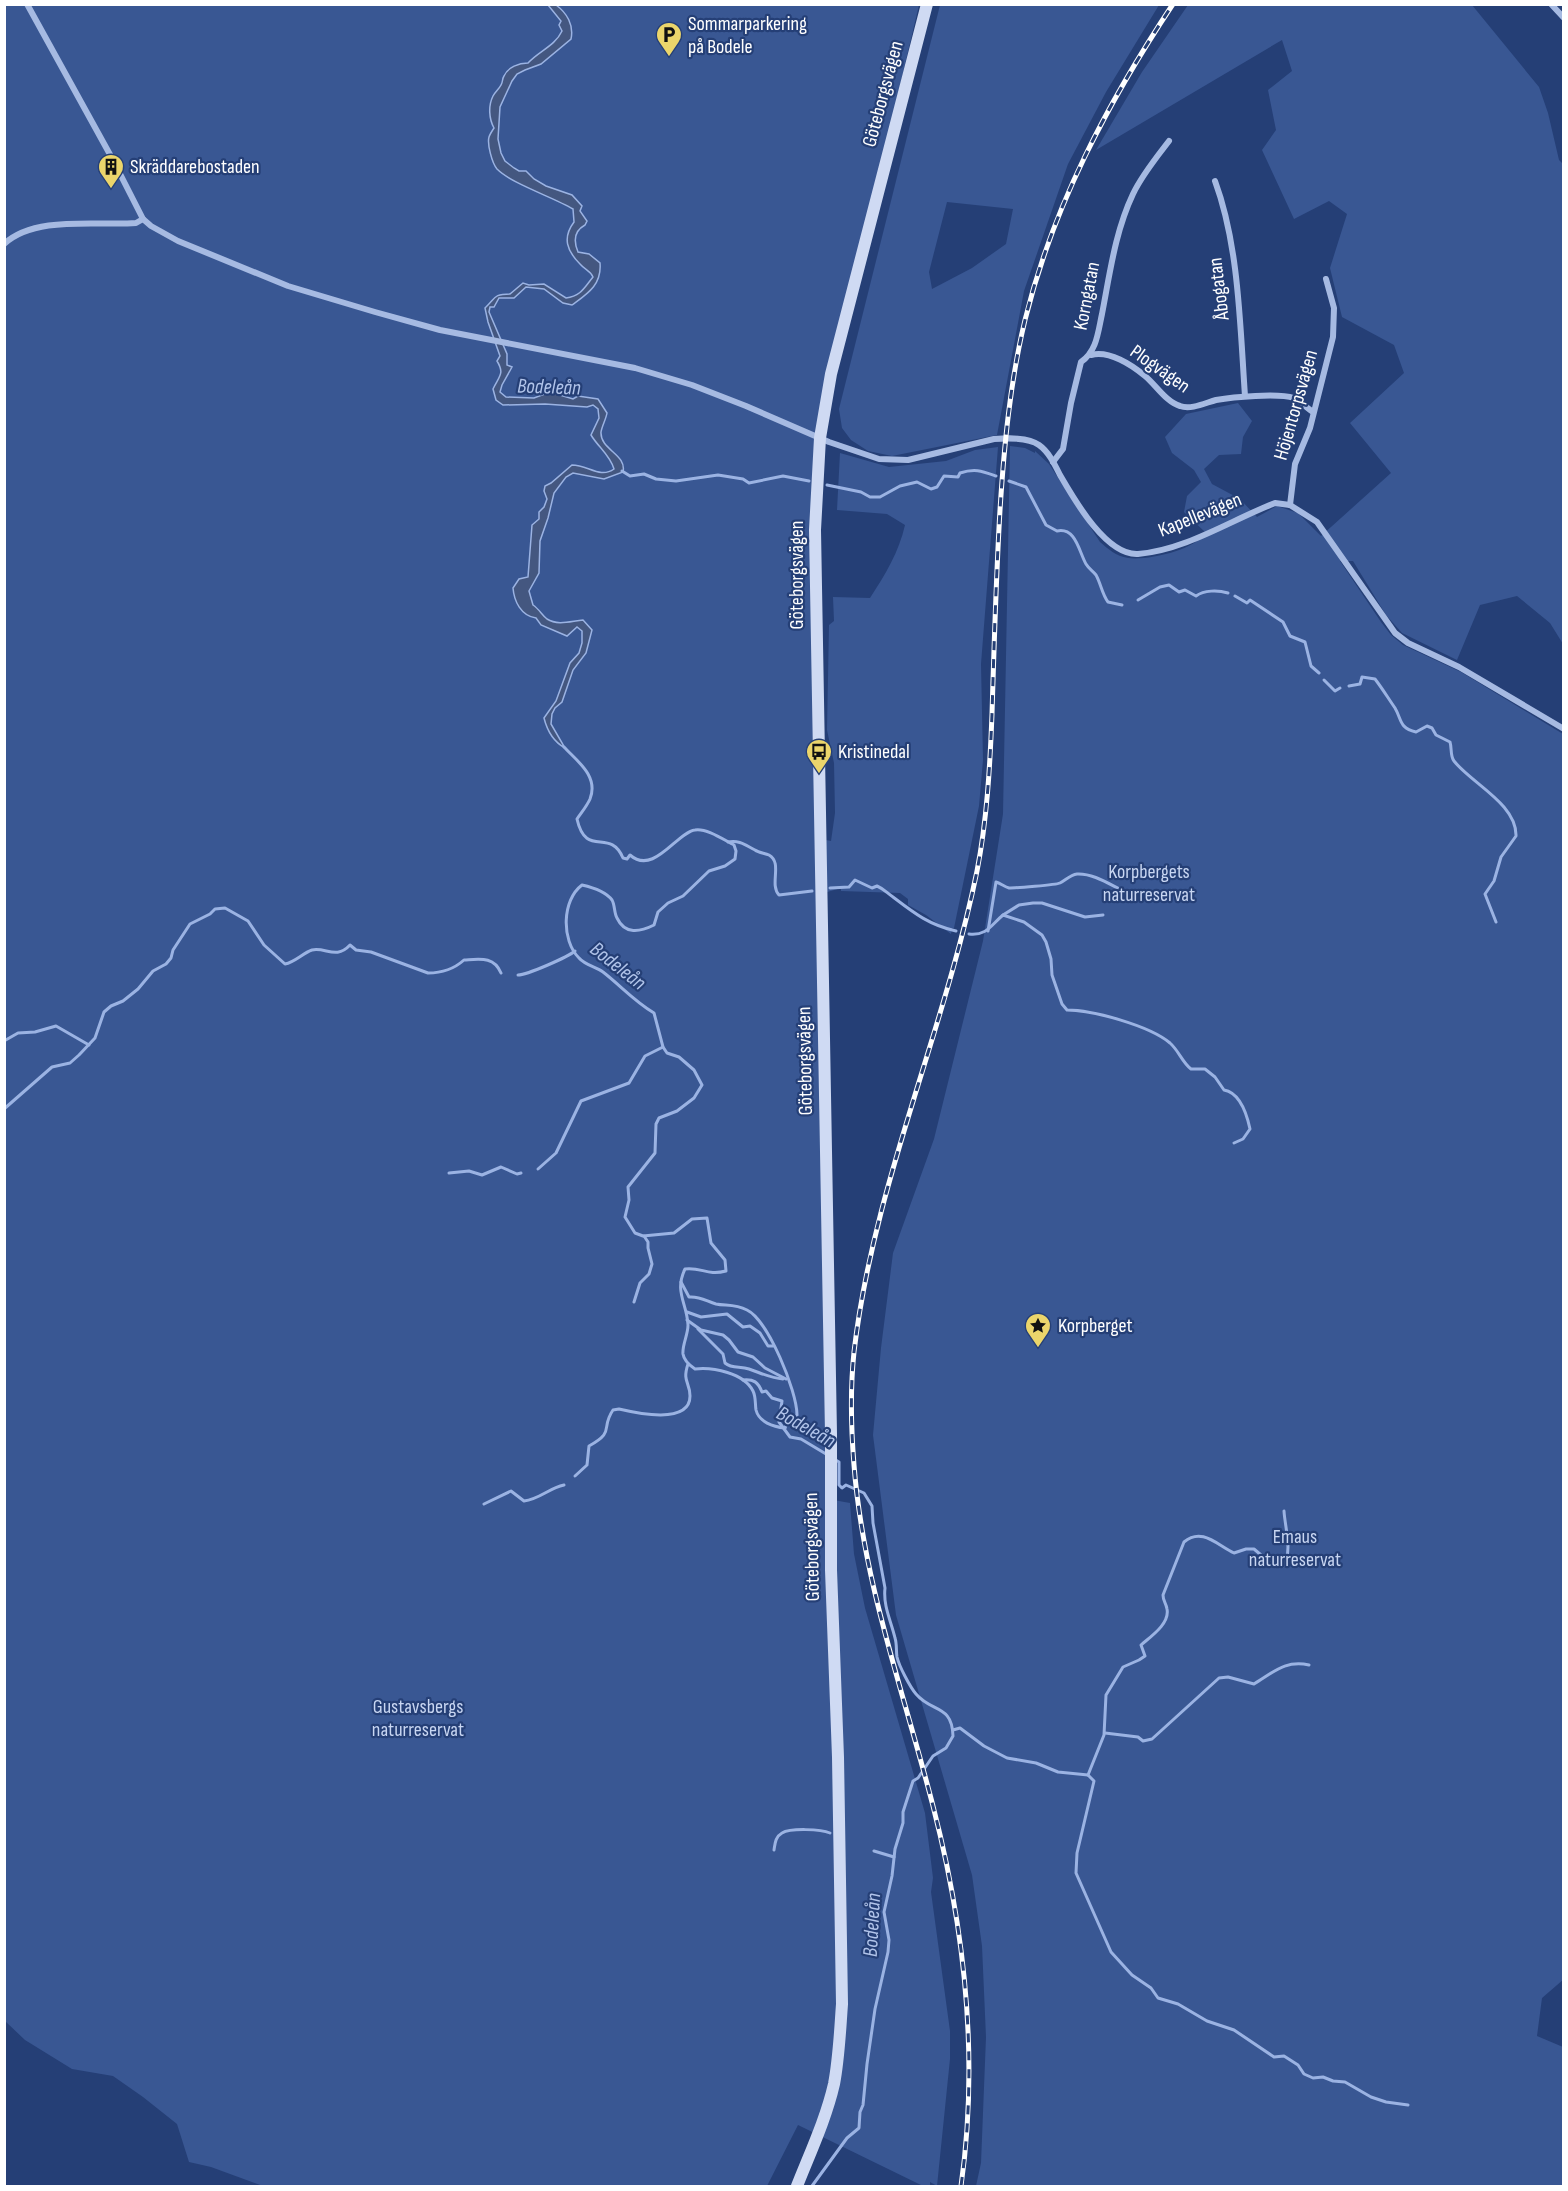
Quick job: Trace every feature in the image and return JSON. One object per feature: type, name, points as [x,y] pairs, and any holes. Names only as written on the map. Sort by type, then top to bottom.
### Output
[{"type":"street","points":[[4,244],[29,229],[58,225],[136,224],[143,219],[27,4]]},
{"type":"street","name":"Göteborgsvägen","points":[[797,2187],[834,2085],[840,2045],[842,2004],[838,1757],[831,1570],[831,1434],[816,603],[815,530],[820,438],[831,374],[927,4]]},
{"type":"street","points":[[1551,4],[1563,18]]},
{"type":"street","name":"Korngatan","points":[[1053,462],[1064,449],[1071,403],[1082,362],[1091,355],[1098,334],[1112,253],[1123,218],[1133,193],[1169,141]]},
{"type":"street","name":"Åbogatan","points":[[1215,181],[1222,201],[1237,288],[1245,396]]},
{"type":"street","name":"Kapellevägen","points":[[143,219],[178,241],[288,286],[440,330],[634,368],[692,385],[860,454],[891,461],[908,460],[994,439],[1006,438],[1032,442],[1040,446],[1053,462],[1076,501],[1109,542],[1121,550],[1135,554],[1161,550],[1275,503],[1290,505]]},
{"type":"street","name":"Höjentorpsvägen","points":[[1290,505],[1295,464],[1310,428],[1333,337],[1334,308],[1326,279]]},
{"type":"street","name":"Plogvägen","points":[[1091,355],[1106,354],[1126,363],[1145,376],[1179,406],[1190,407],[1245,396],[1294,398],[1313,412]]},
{"type":"street","points":[[1290,505],[1317,522],[1395,633],[1408,643],[1459,667],[1563,729]]},
{"type":"green space","name":"Gustavsbergs naturreservat","points":[[5,5],[919,5],[822,416],[816,838],[831,841],[835,813],[834,763],[827,730],[829,625],[834,621],[833,597],[870,598],[895,554],[905,525],[887,514],[837,510],[840,453],[889,467],[946,461],[975,450],[998,447],[981,664],[983,760],[979,806],[954,928],[951,934],[908,905],[908,899],[900,893],[841,891],[841,888],[817,895],[828,1499],[850,1503],[854,1554],[865,1608],[925,1813],[933,1878],[931,1892],[950,2031],[950,2059],[937,2186],[930,2182],[930,2186],[923,2186],[798,2125],[767,2186],[263,2186],[211,2167],[189,2162],[177,2124],[143,2097],[113,2076],[72,2069],[25,2040],[5,2021]]},
{"type":"green space","points":[[940,5],[1159,5],[1106,92],[1068,164],[1024,291],[997,435],[892,456],[868,451],[851,440],[842,428],[839,409]],"holes":[[[947,202],[1013,209],[1006,244],[972,268],[932,289],[929,272]]]},
{"type":"green space","points":[[1188,5],[1472,5],[1539,87],[1548,113],[1559,160],[1563,164],[1563,644],[1550,623],[1517,596],[1480,605],[1457,660],[1402,633],[1386,615],[1353,561],[1340,561],[1381,622],[1403,645],[1461,672],[1563,734],[1564,1979],[1542,1998],[1537,2036],[1563,2047],[1563,2186],[976,2186],[981,2163],[986,2037],[982,1946],[972,1875],[896,1615],[873,1435],[893,1253],[934,1139],[983,941],[1003,814],[1010,446],[1025,448],[1035,453],[1035,451],[1049,464],[1100,542],[1109,550],[1128,558],[1158,556],[1192,544],[1205,532],[1184,512],[1187,496],[1201,482],[1194,470],[1172,453],[1165,437],[1186,414],[1238,403],[1252,421],[1243,437],[1241,454],[1219,455],[1204,469],[1212,484],[1240,499],[1257,517],[1277,506],[1298,513],[1321,536],[1391,473],[1350,423],[1404,373],[1394,345],[1342,317],[1330,268],[1347,214],[1329,201],[1294,219],[1262,150],[1276,130],[1268,90],[1292,71],[1282,40],[1096,150],[1142,72]]},
{"type":"shaded area","name":"Bodeleån","points":[[548,5],[556,5],[566,16],[570,24],[571,39],[541,64],[517,74],[500,107],[498,139],[505,161],[519,171],[526,171],[546,186],[572,195],[582,206],[580,211],[587,221],[577,233],[576,248],[578,252],[589,254],[600,263],[599,277],[592,288],[572,305],[563,303],[544,289],[526,287],[514,298],[499,298],[494,307],[490,307],[489,312],[507,354],[507,365],[512,367],[500,392],[506,397],[534,398],[550,392],[573,399],[578,396],[598,399],[607,413],[601,432],[602,438],[618,456],[623,466],[623,472],[604,479],[573,473],[566,477],[554,493],[540,541],[539,573],[529,591],[533,605],[547,619],[560,623],[583,620],[592,630],[586,653],[573,670],[562,702],[552,714],[551,724],[565,748],[552,735],[544,718],[556,701],[570,663],[579,653],[582,631],[577,627],[567,636],[541,625],[536,618],[522,611],[513,588],[519,579],[528,577],[532,525],[539,519],[539,512],[547,499],[545,486],[572,465],[604,473],[614,469],[610,459],[591,435],[599,418],[598,409],[593,405],[587,407],[545,404],[503,405],[496,400],[493,389],[500,375],[501,369],[497,361],[500,356],[485,308],[495,297],[510,294],[523,283],[544,284],[566,298],[579,293],[593,277],[569,249],[567,239],[574,222],[573,209],[504,175],[495,166],[489,149],[489,137],[494,128],[490,117],[490,104],[503,77],[514,66],[528,63],[551,45],[562,31],[559,25],[561,21]]},
{"type":"waterway","points":[[622,471],[630,476],[644,474],[656,479],[676,481],[718,475],[743,479],[749,483],[783,476],[809,481]]},
{"type":"waterway","points":[[827,485],[861,492],[870,497],[880,497],[900,486],[917,482],[931,489],[937,487],[944,476],[958,477],[965,471],[978,471],[996,476]]},
{"type":"waterway","points":[[1009,481],[1026,487],[1046,525],[1057,531],[1069,533],[1073,537],[1086,564],[1096,575],[1108,602],[1122,605]]},
{"type":"waterway","points":[[1138,600],[1160,587],[1169,585],[1179,592],[1185,590],[1196,596],[1211,591],[1228,593]]},
{"type":"waterway","points":[[1235,596],[1247,603],[1250,600],[1283,622],[1290,636],[1305,642],[1311,666],[1319,673]]},
{"type":"waterway","points":[[1349,686],[1360,684],[1362,677],[1375,679],[1404,726],[1416,732],[1427,726],[1432,728],[1436,735],[1450,742],[1454,761],[1492,795],[1509,814],[1516,836],[1501,857],[1494,881],[1485,894],[1496,922]]},
{"type":"waterway","points":[[1324,680],[1335,691],[1340,688]]},
{"type":"waterway","name":"Bodeleån","points":[[564,747],[585,770],[592,783],[590,799],[577,819],[586,838],[612,844],[623,858],[627,859],[630,855],[639,860],[648,860],[665,851],[688,833],[700,830],[734,845],[736,851],[735,859],[725,866],[709,871],[683,896],[668,903],[658,912],[654,925],[629,930],[620,923],[609,897],[598,890],[582,885],[571,900],[566,920],[569,941],[581,960],[603,972],[654,1013],[663,1047],[667,1053],[679,1057],[694,1070],[702,1085],[694,1098],[677,1111],[659,1118],[656,1124],[655,1153],[628,1187],[629,1200],[625,1217],[635,1233],[643,1236],[674,1233],[692,1219],[707,1218],[711,1243],[725,1260],[726,1271],[714,1273],[685,1269],[681,1284],[688,1325],[683,1351],[684,1359],[695,1369],[719,1370],[743,1380],[753,1391],[756,1410],[760,1418],[771,1425],[785,1428]]},
{"type":"waterway","points":[[728,842],[742,843],[773,859],[776,868],[775,885],[779,895],[812,891]]},
{"type":"waterway","points":[[988,931],[996,882],[1009,888],[1035,886],[1057,884],[1070,876],[1084,874],[1130,894]]},
{"type":"waterway","points":[[830,888],[849,887],[855,880],[872,888],[877,886],[922,918],[956,931]]},
{"type":"waterway","points":[[1003,915],[1019,905],[1033,903],[1042,903],[1085,917],[1103,915]]},
{"type":"waterway","points":[[4,1109],[52,1067],[70,1063],[79,1055],[95,1038],[104,1012],[123,1001],[138,989],[153,971],[166,964],[190,924],[215,909],[225,908],[248,921],[264,945],[285,964],[312,950],[340,952],[350,945],[356,950],[371,952],[428,973],[448,970],[464,960],[481,959],[495,964],[501,973]]},
{"type":"waterway","points":[[969,934],[985,932],[1003,915],[1024,922],[1042,935],[1051,959],[1052,975],[1062,1004],[1067,1010],[1106,1016],[1135,1025],[1161,1037],[1176,1049],[1191,1069],[1205,1069],[1215,1077],[1224,1090],[1235,1095],[1245,1111],[1250,1129],[1243,1139],[1234,1143]]},
{"type":"waterway","points":[[518,975],[547,965],[575,951]]},
{"type":"waterway","points":[[4,1041],[18,1033],[35,1032],[56,1026],[89,1045]]},
{"type":"waterway","points":[[538,1169],[556,1153],[581,1101],[629,1083],[645,1056],[663,1047]]},
{"type":"waterway","points":[[449,1173],[469,1171],[482,1175],[501,1167],[517,1174],[521,1173]]},
{"type":"waterway","points":[[634,1302],[640,1283],[649,1274],[652,1264],[648,1242],[644,1236]]},
{"type":"waterway","points":[[681,1282],[689,1297],[743,1308],[755,1316],[764,1327],[780,1357],[796,1404],[797,1415],[787,1423],[785,1428]]},
{"type":"waterway","points":[[687,1312],[701,1317],[727,1314],[743,1327],[750,1326],[760,1333],[768,1346],[773,1346]]},
{"type":"waterway","points":[[687,1320],[701,1330],[723,1335],[738,1352],[753,1357],[765,1368],[786,1379]]},
{"type":"waterway","points":[[698,1329],[723,1354],[725,1363],[728,1365],[783,1379]]},
{"type":"waterway","points":[[575,1476],[587,1465],[589,1446],[605,1433],[609,1416],[613,1410],[661,1415],[681,1411],[688,1405],[690,1396],[686,1378],[688,1364]]},
{"type":"waterway","points":[[743,1380],[755,1382],[762,1392],[766,1391],[772,1398],[782,1401],[779,1422],[790,1437],[801,1439],[826,1454]]},
{"type":"waterway","name":"Bodeleån","points":[[812,2186],[847,2138],[859,2128],[875,2009],[888,1952],[889,1940],[884,1912],[895,1849],[903,1823],[903,1812],[913,1781],[918,1778],[933,1756],[946,1748],[953,1736],[949,1719],[916,1694],[900,1666],[896,1640],[886,1607],[872,1506],[864,1493],[846,1485],[842,1488],[839,1485],[839,1462],[834,1459]]},
{"type":"waterway","points":[[484,1504],[511,1491],[524,1501],[530,1500],[564,1485]]},
{"type":"waterway","points":[[1088,1775],[1104,1735],[1106,1695],[1123,1667],[1145,1656],[1141,1645],[1158,1630],[1165,1620],[1167,1609],[1163,1595],[1184,1542],[1197,1536],[1209,1539],[1234,1553],[1254,1549],[1274,1566],[1283,1566],[1288,1554],[1284,1511]]},
{"type":"waterway","points":[[1105,1733],[1138,1737],[1143,1741],[1152,1739],[1219,1678],[1228,1677],[1254,1684],[1286,1666],[1309,1665]]},
{"type":"waterway","points":[[953,1730],[960,1728],[984,1746],[1007,1758],[1036,1763],[1058,1772],[1088,1775],[1094,1781],[1077,1853],[1076,1873],[1111,1952],[1132,1975],[1151,1988],[1158,1998],[1178,2004],[1207,2021],[1234,2030],[1274,2057],[1284,2056],[1298,2065],[1304,2074],[1313,2078],[1323,2077],[1345,2082],[1371,2097],[1408,2105]]},
{"type":"waterway","points":[[774,1850],[778,1837],[786,1831],[806,1830],[830,1833]]},
{"type":"waterway","points":[[874,1851],[894,1857]]},
{"type":"railway","points":[[961,2186],[969,2090],[966,1995],[961,1947],[933,1806],[886,1637],[866,1552],[853,1451],[851,1395],[854,1352],[863,1291],[877,1230],[947,991],[977,871],[986,813],[990,753],[1003,462],[1008,415],[1025,320],[1051,236],[1085,156],[1126,79],[1173,4]]},
{"type":"place","name":"Sommarparkering på Bodele","points":[[669,58]]},
{"type":"place","name":"Skräddarebostaden","points":[[111,190]]},
{"type":"place","name":"Kristinedal","points":[[819,775]]},
{"type":"place","name":"Korpberget","points":[[1038,1349]]},
{"type":"park label","name":"Korpbergets naturreservat","points":[[1149,884]]},
{"type":"park label","name":"Emaus naturreservat","points":[[1295,1548]]}]
